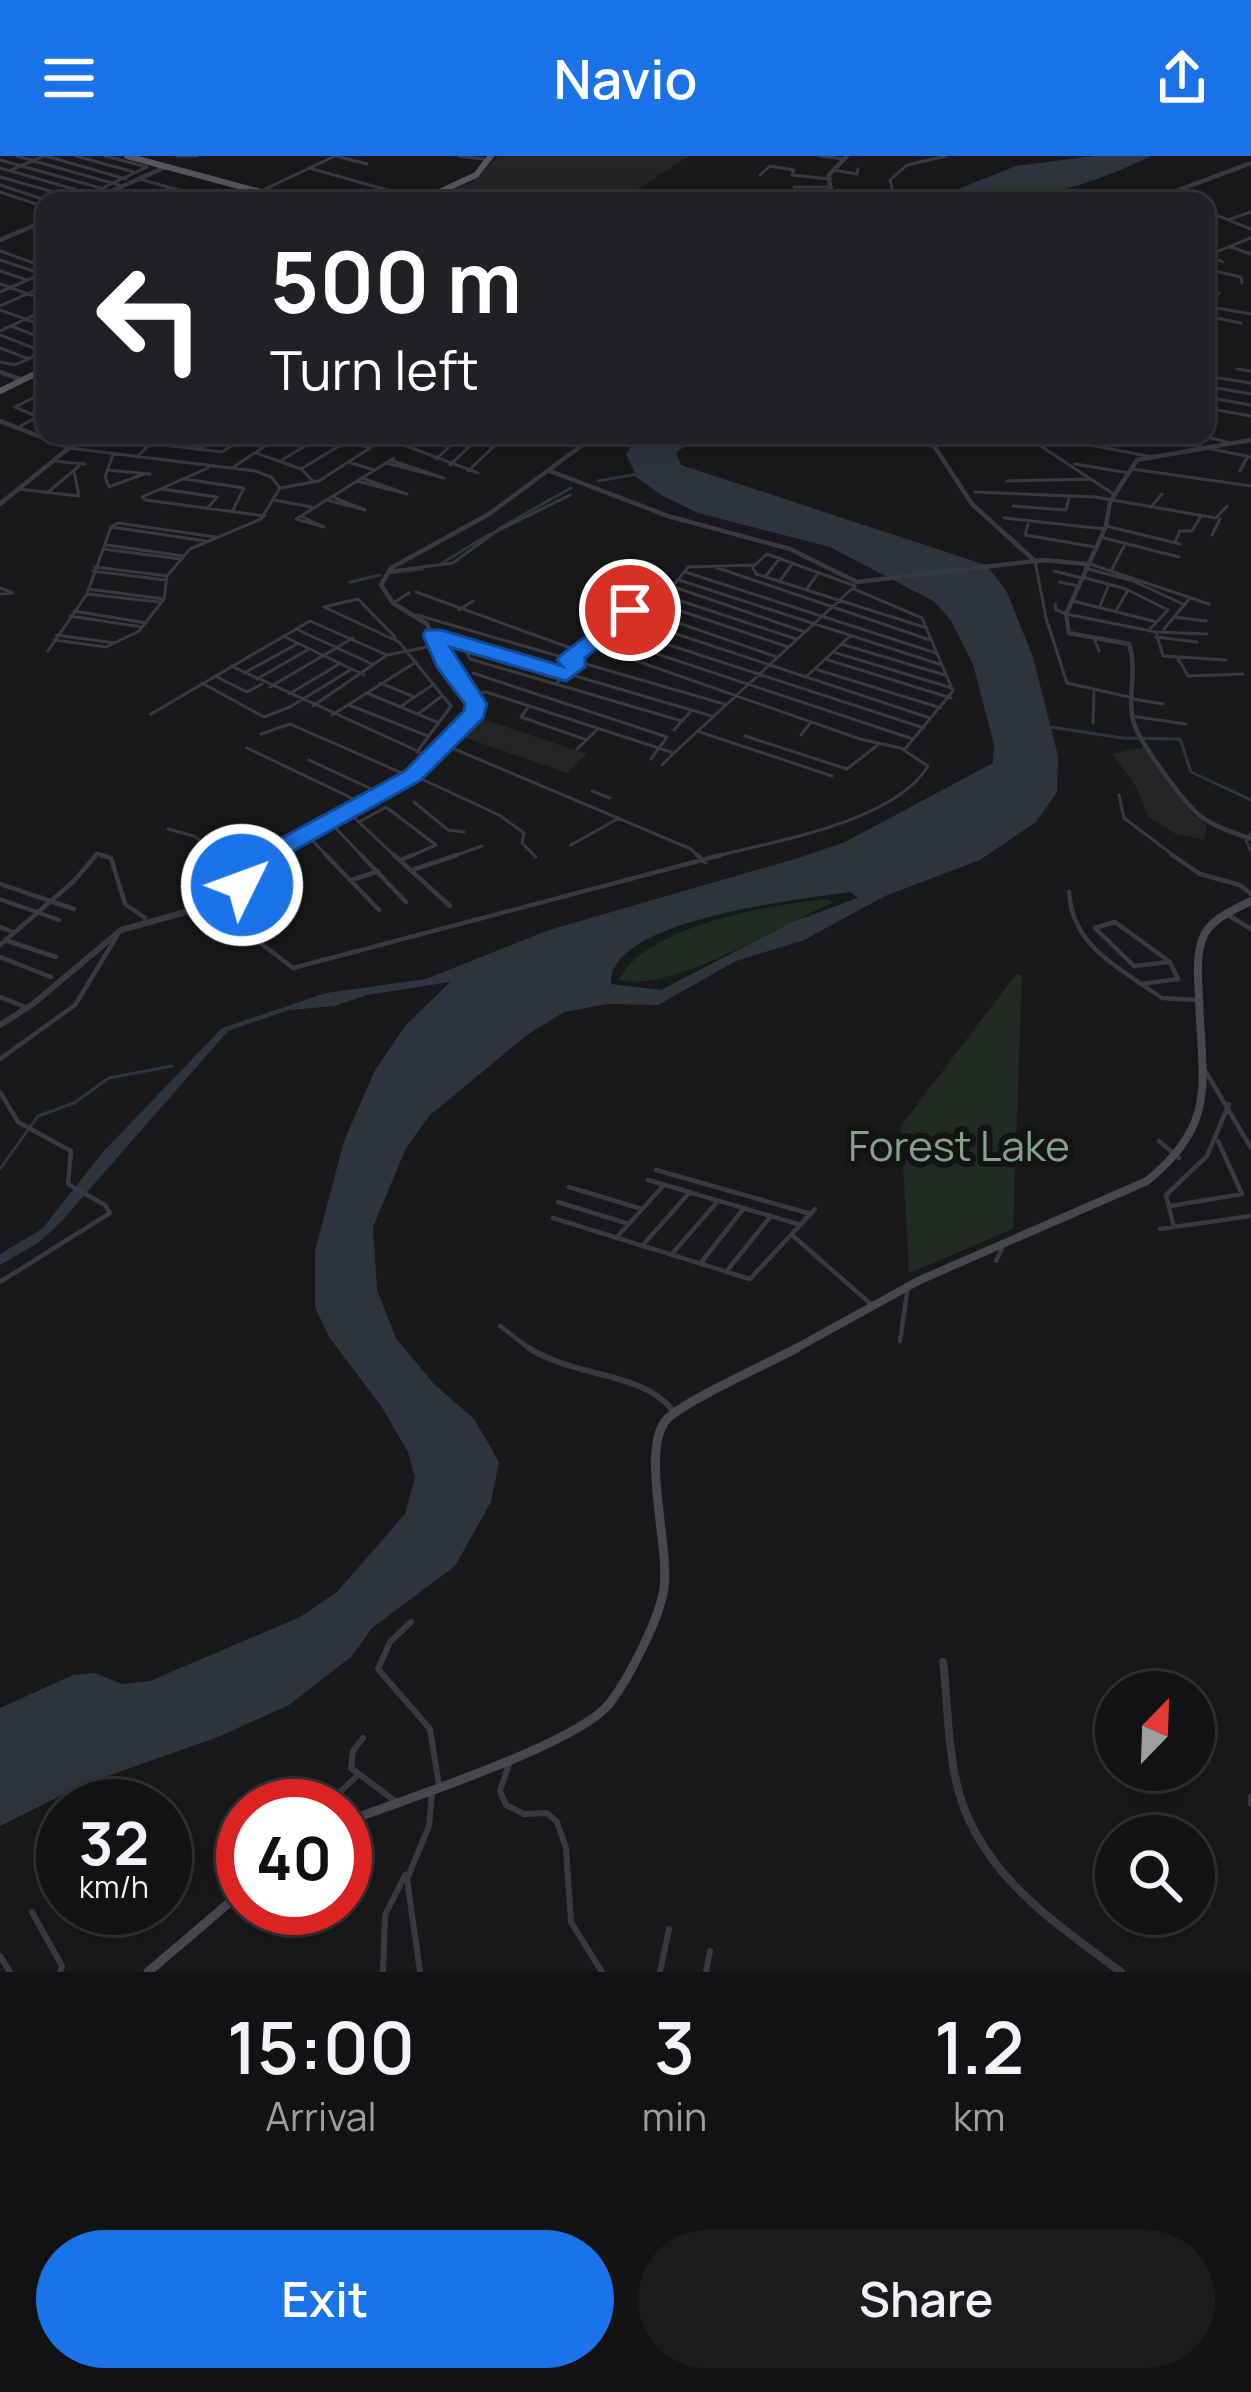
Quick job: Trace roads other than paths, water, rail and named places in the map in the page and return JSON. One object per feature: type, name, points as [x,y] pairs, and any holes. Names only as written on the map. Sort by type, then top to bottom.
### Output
[{"type":"main road","points":[[128,156],[171,166]]},
{"type":"main road","points":[[138,156],[264,192]]},
{"type":"main road","points":[[441,192],[465,182],[491,158]]},
{"type":"main road","points":[[0,391],[36,373]]},
{"type":"main road","points":[[372,1811],[574,1733],[599,1716],[653,1622],[666,1566],[655,1438],[675,1413],[908,1286],[1147,1181],[1179,1158],[1197,1118],[1206,1072],[1202,938],[1225,913],[1251,897]]},
{"type":"main road","points":[[148,1972],[216,1914]]},
{"type":"street","points":[[17,156],[117,184]]},
{"type":"street","points":[[0,176],[46,156],[140,178]]},
{"type":"street","points":[[76,156],[186,192]]},
{"type":"street","points":[[105,156],[147,167],[140,178]]},
{"type":"street","points":[[179,156],[197,156]]},
{"type":"street","points":[[264,192],[336,156],[368,164]]},
{"type":"street","points":[[459,156],[491,158]]},
{"type":"street","points":[[478,156],[491,158]]},
{"type":"street","points":[[820,156],[846,157]]},
{"type":"street","points":[[893,192],[890,180],[896,171],[946,156]]},
{"type":"street","points":[[832,192],[832,170],[846,157]]},
{"type":"street","points":[[0,160],[102,192]]},
{"type":"street","points":[[1174,192],[1251,163]]},
{"type":"street","points":[[107,192],[171,166]]},
{"type":"street","points":[[760,175],[769,166],[796,168],[790,174],[830,179]]},
{"type":"street","points":[[0,168],[72,192]]},
{"type":"street","points":[[309,168],[393,192]]},
{"type":"street","points":[[774,176],[781,168]]},
{"type":"street","points":[[832,170],[857,174],[858,169]]},
{"type":"street","points":[[0,176],[51,192]]},
{"type":"street","points":[[106,192],[126,178]]},
{"type":"street","points":[[0,185],[36,197]]},
{"type":"street","points":[[794,187],[817,192]]},
{"type":"street","points":[[162,192],[171,188]]},
{"type":"street","points":[[0,192],[36,204]]},
{"type":"street","points":[[1228,220],[1251,212]]},
{"type":"street","points":[[1215,215],[1251,229]]},
{"type":"street","points":[[1,236],[36,225]]},
{"type":"street","points":[[1215,251],[1251,238]]},
{"type":"street","points":[[1241,242],[1251,246]]},
{"type":"street","points":[[1231,247],[1251,254]]},
{"type":"street","points":[[0,251],[36,264]]},
{"type":"street","points":[[1215,256],[1223,262]]},
{"type":"street","points":[[0,260],[36,273]]},
{"type":"street","points":[[0,271],[27,280]]},
{"type":"street","points":[[1215,271],[1241,277],[1242,283]]},
{"type":"street","points":[[0,292],[36,277]]},
{"type":"street","points":[[0,284],[36,297]]},
{"type":"street","points":[[0,308],[36,290]]},
{"type":"street","points":[[1215,298],[1219,293]]},
{"type":"street","points":[[0,308],[36,323]]},
{"type":"street","points":[[1215,308],[1249,312]]},
{"type":"street","points":[[1220,319],[1225,310]]},
{"type":"street","points":[[0,318],[10,314]]},
{"type":"street","points":[[0,333],[36,315]]},
{"type":"street","points":[[1215,318],[1241,323]]},
{"type":"street","points":[[11,326],[36,336]]},
{"type":"street","points":[[0,333],[36,347]]},
{"type":"street","points":[[0,348],[29,359]]},
{"type":"street","points":[[0,362],[13,366],[36,356]]},
{"type":"street","points":[[1238,368],[1251,371]]},
{"type":"street","points":[[0,374],[20,381]]},
{"type":"street","points":[[1215,377],[1251,383]]},
{"type":"street","points":[[1215,388],[1251,394]]},
{"type":"street","points":[[36,397],[14,408],[36,417]]},
{"type":"street","points":[[1215,399],[1251,405]]},
{"type":"street","points":[[1215,407],[1218,400]]},
{"type":"street","points":[[1215,409],[1251,416]]},
{"type":"street","points":[[29,414],[36,410]]},
{"type":"street","points":[[17,428],[36,418]]},
{"type":"street","points":[[0,421],[36,435]]},
{"type":"street","points":[[1215,439],[1232,444]]},
{"type":"street","points":[[1247,838],[1213,825],[1196,812],[1136,730],[1131,716],[1138,671],[1130,646],[1067,632],[1066,614],[1106,528],[1113,498],[1138,459],[1251,440]]},
{"type":"street","points":[[59,444],[232,468],[268,476],[280,488]]},
{"type":"street","points":[[137,457],[149,444],[224,452],[236,444]]},
{"type":"street","points":[[197,450],[207,444]]},
{"type":"street","points":[[232,468],[269,444]]},
{"type":"street","points":[[281,461],[308,444]]},
{"type":"street","points":[[301,469],[343,444]]},
{"type":"street","points":[[280,488],[315,483],[370,448],[360,444]]},
{"type":"street","points":[[399,444],[478,473]]},
{"type":"street","points":[[439,444],[449,447]]},
{"type":"street","points":[[436,459],[452,444]]},
{"type":"street","points":[[450,465],[472,444]]},
{"type":"street","points":[[468,471],[496,444]]},
{"type":"street","points":[[584,444],[480,520],[386,572],[380,585],[393,603],[417,615],[724,704]]},
{"type":"street","points":[[933,444],[972,504],[1032,562],[1067,682],[1094,692],[1163,704]]},
{"type":"street","points":[[1038,444],[1113,498]]},
{"type":"street","points":[[1084,444],[1154,457]]},
{"type":"street","points":[[1188,444],[1249,457],[1240,471]]},
{"type":"street","points":[[2,500],[69,448]]},
{"type":"street","points":[[1214,458],[1220,451]]},
{"type":"street","points":[[256,453],[301,469],[315,483]]},
{"type":"street","points":[[106,470],[147,474],[112,488],[106,470],[113,454]]},
{"type":"street","points":[[390,460],[444,478],[390,460]]},
{"type":"street","points":[[301,516],[390,460]]},
{"type":"street","points":[[46,493],[82,465],[53,461]]},
{"type":"street","points":[[350,463],[374,470]]},
{"type":"street","points":[[1070,463],[1251,486]]},
{"type":"street","points":[[213,466],[142,497],[265,516]]},
{"type":"street","points":[[18,489],[80,495],[74,471]]},
{"type":"street","points":[[550,471],[668,516],[790,549],[848,579],[878,582],[1032,562],[1112,569],[1210,604]]},
{"type":"street","points":[[185,479],[244,488],[232,512]]},
{"type":"street","points":[[1007,481],[1092,479]]},
{"type":"street","points":[[360,480],[407,494],[360,480]]},
{"type":"street","points":[[55,637],[106,646],[144,625],[163,601],[166,578],[183,558],[206,541],[265,516],[280,488]]},
{"type":"street","points":[[162,489],[217,497],[208,508]]},
{"type":"street","points":[[975,492],[1113,498],[1221,518]]},
{"type":"street","points":[[1151,507],[1162,494]]},
{"type":"street","points":[[386,572],[457,560],[506,525],[547,510],[570,495]]},
{"type":"street","points":[[1013,506],[1066,510],[1070,496]]},
{"type":"street","points":[[330,499],[365,510],[330,499]]},
{"type":"street","points":[[275,500],[314,508]]},
{"type":"street","points":[[1212,536],[1227,506]]},
{"type":"street","points":[[1004,518],[1106,528],[1177,543],[1180,531],[1192,531],[1201,516]]},
{"type":"street","points":[[1030,522],[1024,534],[1095,547]]},
{"type":"street","points":[[48,651],[88,592],[111,527],[118,523],[218,537]]},
{"type":"street","points":[[111,527],[206,541]]},
{"type":"street","points":[[1100,537],[1179,557]]},
{"type":"street","points":[[1112,569],[1124,544]]},
{"type":"street","points":[[103,547],[183,558]]},
{"type":"street","points":[[651,614],[688,567],[752,566],[767,554],[919,615],[952,688],[951,698],[902,749]]},
{"type":"street","points":[[765,577],[781,558]]},
{"type":"street","points":[[779,582],[793,563]]},
{"type":"street","points":[[752,566],[752,572],[779,582],[927,628]]},
{"type":"street","points":[[1085,566],[1185,605]]},
{"type":"street","points":[[715,567],[932,641]]},
{"type":"street","points":[[1138,577],[1143,567]]},
{"type":"street","points":[[94,569],[166,578]]},
{"type":"street","points":[[1054,571],[1128,590],[1168,610],[1154,633],[1162,655],[1226,660]]},
{"type":"street","points":[[685,572],[938,653]]},
{"type":"street","points":[[806,590],[818,572]]},
{"type":"street","points":[[679,580],[942,665]]},
{"type":"street","points":[[1059,582],[1081,580]]},
{"type":"street","points":[[1099,608],[1109,584]]},
{"type":"street","points":[[673,587],[805,632]]},
{"type":"street","points":[[662,765],[854,588]]},
{"type":"street","points":[[1116,612],[1128,590]]},
{"type":"street","points":[[88,592],[163,601]]},
{"type":"street","points":[[393,603],[412,592],[579,651]]},
{"type":"street","points":[[666,596],[796,639]]},
{"type":"street","points":[[394,638],[394,632],[354,598],[325,606],[394,638],[452,708],[417,752]]},
{"type":"street","points":[[1154,633],[1164,629],[1190,598]]},
{"type":"street","points":[[459,610],[473,601]]},
{"type":"street","points":[[1072,601],[1157,622]]},
{"type":"street","points":[[660,604],[788,646]]},
{"type":"street","points":[[1055,604],[1056,610],[1066,614],[1197,642]]},
{"type":"street","points":[[568,660],[634,608],[777,657]]},
{"type":"street","points":[[72,614],[144,625]]},
{"type":"street","points":[[2,1023],[67,979],[98,944],[119,931],[145,918],[212,906],[306,834],[412,776],[433,758],[477,710],[434,635],[417,615]]},
{"type":"street","points":[[622,616],[932,718]]},
{"type":"street","points":[[1175,617],[1206,621]]},
{"type":"street","points":[[151,714],[312,620],[387,655]]},
{"type":"street","points":[[477,632],[490,621]]},
{"type":"street","points":[[611,626],[924,728]]},
{"type":"street","points":[[296,628],[375,665]]},
{"type":"street","points":[[1164,629],[1207,634]]},
{"type":"street","points":[[600,634],[914,739]]},
{"type":"street","points":[[434,635],[712,716]]},
{"type":"street","points":[[283,636],[364,675]]},
{"type":"street","points":[[804,679],[850,636]]},
{"type":"street","points":[[215,676],[247,692],[353,638]]},
{"type":"street","points":[[1094,638],[1100,651]]},
{"type":"street","points":[[462,643],[470,658],[682,721]]},
{"type":"street","points":[[244,673],[298,644]]},
{"type":"street","points":[[212,906],[293,968],[796,836],[889,801],[928,767],[902,749],[588,644]]},
{"type":"street","points":[[842,644],[946,675]]},
{"type":"street","points":[[313,706],[387,655],[437,645]]},
{"type":"street","points":[[255,680],[309,649]]},
{"type":"street","points":[[833,652],[952,688]]},
{"type":"street","points":[[1177,657],[1187,676],[1243,674]]},
{"type":"street","points":[[825,659],[951,698]]},
{"type":"street","points":[[332,715],[416,662]]},
{"type":"street","points":[[556,685],[578,662]]},
{"type":"street","points":[[287,694],[340,664]]},
{"type":"street","points":[[231,666],[433,758]]},
{"type":"street","points":[[202,683],[264,717],[352,669]]},
{"type":"street","points":[[814,669],[942,709]]},
{"type":"street","points":[[473,673],[667,737],[651,759]]},
{"type":"street","points":[[487,679],[487,692]]},
{"type":"street","points":[[380,683],[412,696]]},
{"type":"street","points":[[400,707],[434,684]]},
{"type":"street","points":[[470,694],[487,692],[674,753]]},
{"type":"street","points":[[1093,723],[1094,692]]},
{"type":"street","points":[[367,693],[440,723]]},
{"type":"street","points":[[418,714],[442,695]]},
{"type":"street","points":[[350,705],[428,736]]},
{"type":"street","points":[[529,706],[521,717],[587,740]]},
{"type":"street","points":[[674,730],[692,710]]},
{"type":"street","points":[[1131,716],[1186,724]]},
{"type":"street","points":[[801,735],[811,722]]},
{"type":"street","points":[[261,734],[290,724],[412,776],[499,815],[524,833],[522,843],[536,857]]},
{"type":"street","points":[[577,749],[598,728]]},
{"type":"street","points":[[697,731],[832,776]]},
{"type":"street","points":[[745,736],[847,769],[879,744]]},
{"type":"street","points":[[445,746],[697,852],[705,862]]},
{"type":"street","points":[[247,748],[362,803]]},
{"type":"street","points":[[309,760],[380,794]]},
{"type":"street","points":[[589,805],[606,797],[592,791]]},
{"type":"street","points":[[1119,795],[1124,818],[1132,827],[1200,874],[1240,885],[1251,897]]},
{"type":"street","points":[[414,802],[448,830],[464,832]]},
{"type":"street","points":[[361,821],[386,807],[436,844],[403,859]]},
{"type":"street","points":[[403,816],[422,809]]},
{"type":"street","points":[[347,811],[450,906]]},
{"type":"street","points":[[572,844],[619,818]]},
{"type":"street","points":[[329,821],[406,902]]},
{"type":"street","points":[[168,829],[194,836],[217,853],[253,844],[268,861]]},
{"type":"street","points":[[306,834],[379,910]]},
{"type":"street","points":[[415,869],[482,846]]},
{"type":"street","points":[[2,942],[74,881],[92,855],[102,853],[110,858],[125,904],[145,918]]},
{"type":"street","points":[[352,880],[378,871]]},
{"type":"street","points":[[0,884],[74,909]]},
{"type":"street","points":[[242,885],[284,922]]},
{"type":"street","points":[[1070,892],[1069,908],[1082,940],[1162,998],[1202,1000]]},
{"type":"street","points":[[0,899],[59,920]]},
{"type":"street","points":[[1225,913],[1251,929]]},
{"type":"street","points":[[1141,984],[1178,979],[1170,962],[1115,922],[1095,928],[1134,966],[1170,962]]},
{"type":"street","points":[[0,927],[13,932]]},
{"type":"street","points":[[0,1060],[76,1005],[119,931]]},
{"type":"street","points":[[2,942],[56,957]]},
{"type":"street","points":[[0,957],[51,977]]},
{"type":"street","points":[[0,997],[28,1008]]},
{"type":"street","points":[[1206,1072],[1251,1148]]},
{"type":"street","points":[[0,1092],[27,1128],[71,1151],[70,1186],[105,1205],[107,1217],[0,1282]]},
{"type":"street","points":[[1174,1227],[1166,1195],[1202,1167],[1218,1141],[1228,1104]]},
{"type":"street","points":[[1168,1206],[1242,1194],[1218,1141]]},
{"type":"street","points":[[1159,1142],[1179,1158]]},
{"type":"street","points":[[553,1218],[756,1277],[813,1211],[656,1170]]},
{"type":"street","points":[[648,1180],[802,1225]]},
{"type":"street","points":[[616,1238],[664,1185]]},
{"type":"street","points":[[569,1186],[642,1209]]},
{"type":"street","points":[[642,1246],[690,1192]]},
{"type":"street","points":[[671,1255],[718,1201]]},
{"type":"street","points":[[558,1202],[629,1224]]},
{"type":"street","points":[[700,1264],[744,1208]]},
{"type":"street","points":[[726,1271],[771,1216]]},
{"type":"street","points":[[1160,1229],[1251,1216]]},
{"type":"street","points":[[792,1235],[872,1305]]},
{"type":"street","points":[[996,1262],[1002,1249],[998,1245]]},
{"type":"street","points":[[900,1341],[908,1286]]},
{"type":"street","points":[[500,1325],[562,1366],[660,1395],[675,1413]]},
{"type":"street","points":[[383,1972],[385,1915],[429,1826],[435,1786],[431,1732],[384,1684],[376,1668],[380,1652],[411,1622]]},
{"type":"street","points":[[943,1662],[956,1780],[978,1843],[1012,1887],[1121,1972]]},
{"type":"street","points":[[363,1738],[350,1762],[358,1775],[395,1801]]},
{"type":"street","points":[[509,1758],[501,1783],[503,1798],[515,1812],[548,1813],[558,1820],[565,1838],[565,1899],[572,1925],[602,1972]]},
{"type":"street","points":[[354,1779],[358,1775]]},
{"type":"street","points":[[408,1871],[420,1972]]},
{"type":"street","points":[[32,1912],[62,1966],[60,1972]]},
{"type":"street","points":[[660,1972],[669,1929]]},
{"type":"street","points":[[706,1972],[710,1951]]},
{"type":"street","points":[[0,1956],[10,1972]]},
{"type":"waterway","points":[[598,481],[637,474]]},
{"type":"waterway","points":[[498,529],[571,488]]},
{"type":"waterway","points":[[442,563],[490,534]]},
{"type":"waterway","points":[[390,573],[422,569]]},
{"type":"waterway","points":[[350,582],[380,575]]},
{"type":"waterway","points":[[1050,727],[1123,738],[1180,739],[1191,772],[1251,800]]},
{"type":"waterway","points":[[1251,832],[1246,841],[1251,852]]},
{"type":"waterway","points":[[0,1169],[38,1116],[74,1103],[109,1078],[172,1066]]},
{"type":"park label","name":"Forest Lake","points":[[959,1145]]}]
